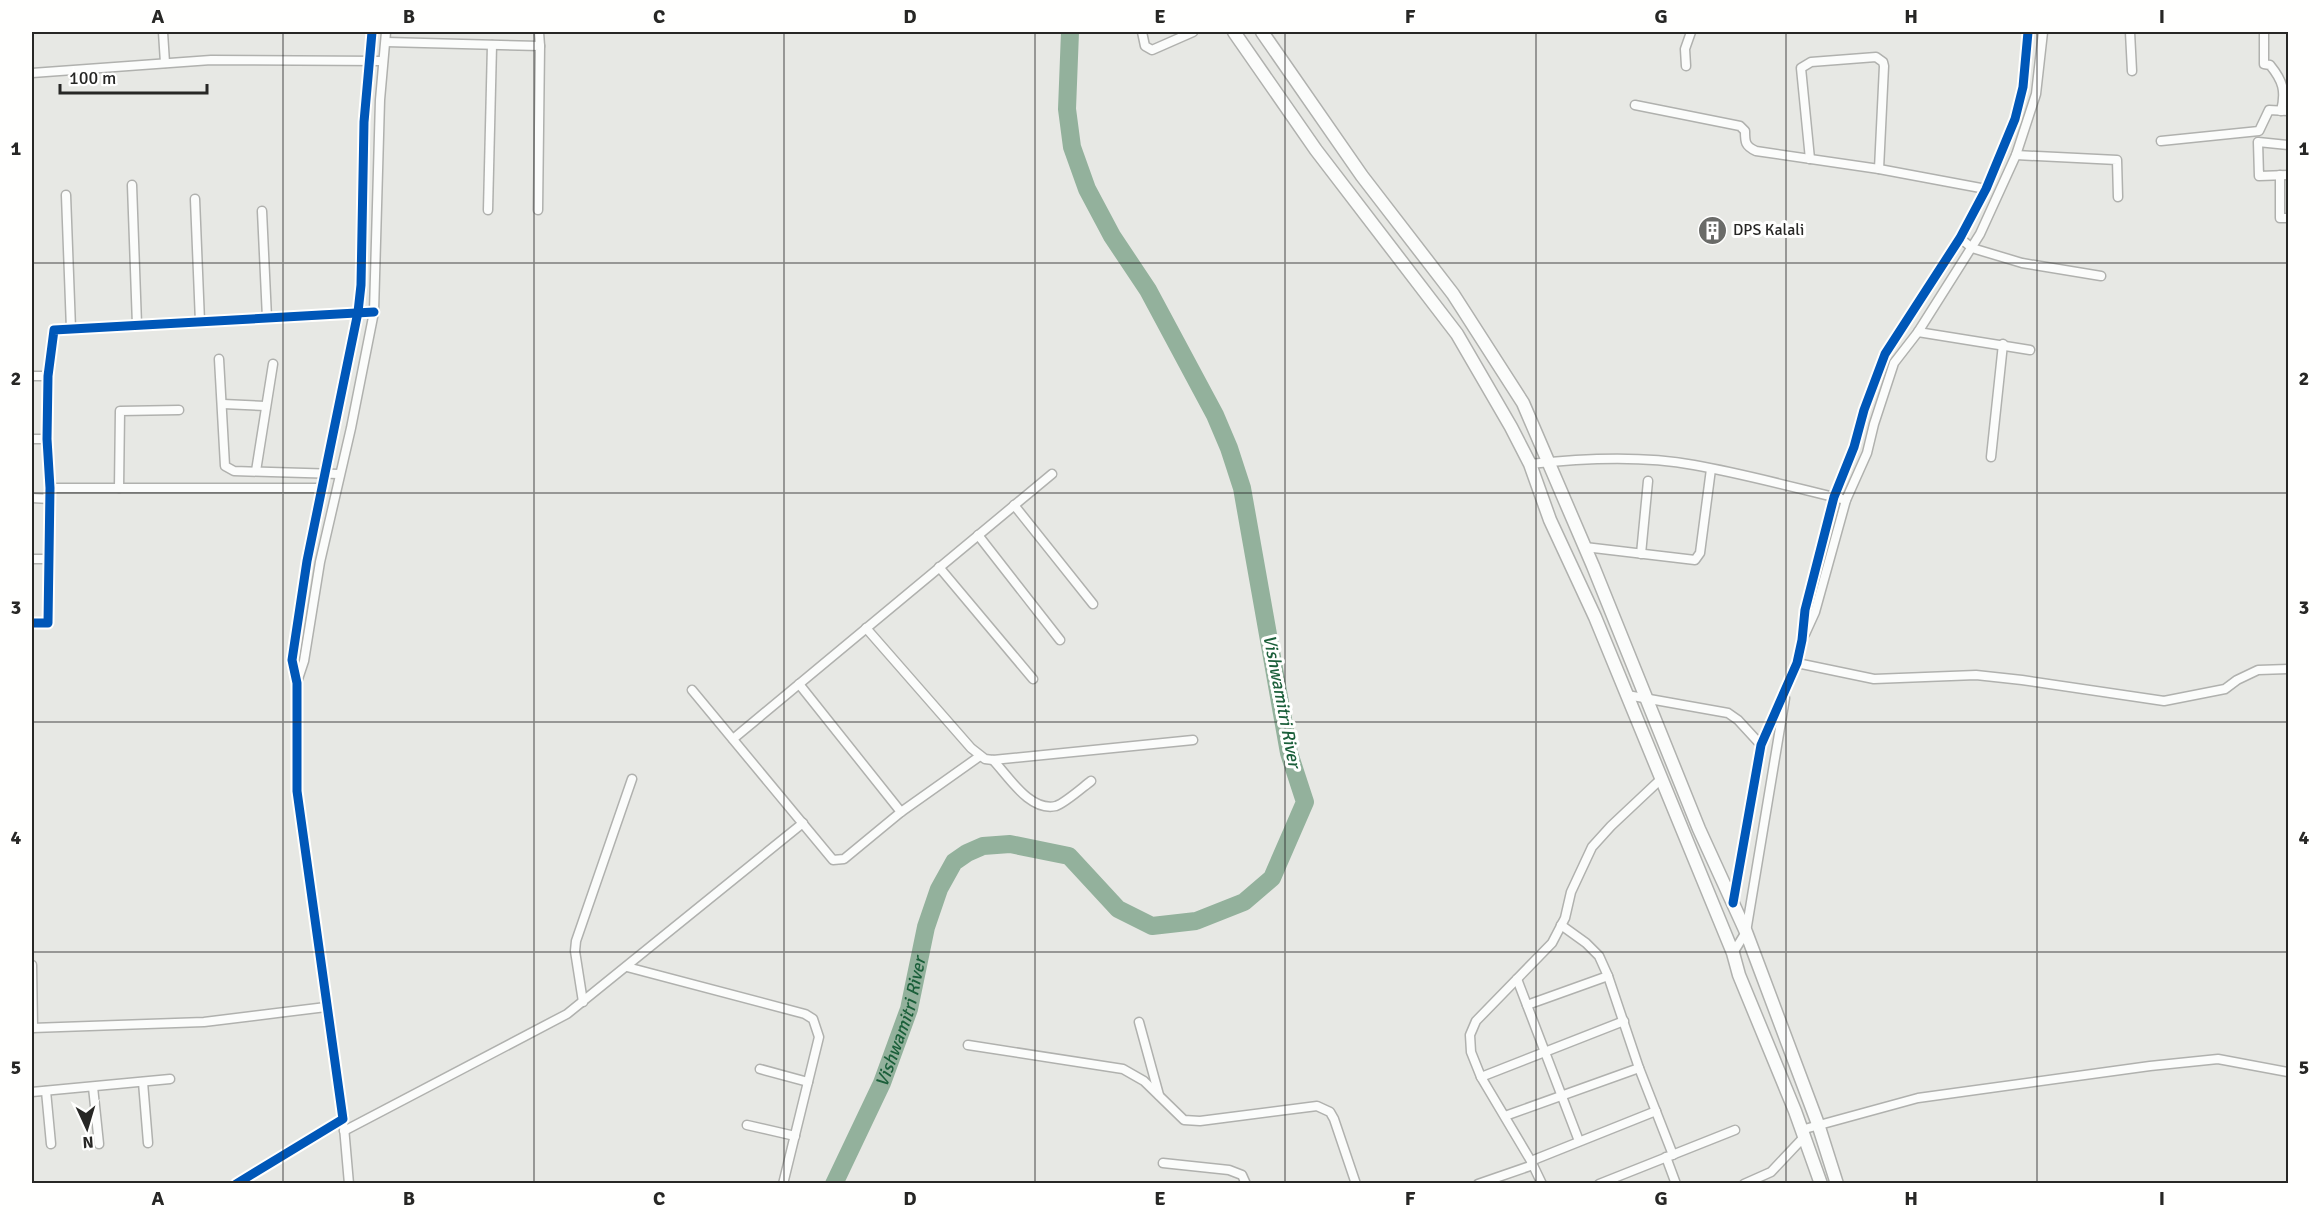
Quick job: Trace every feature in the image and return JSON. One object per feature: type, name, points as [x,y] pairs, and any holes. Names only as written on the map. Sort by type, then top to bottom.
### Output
[{"type":"main road","points":[[1234,32],[1316,150],[1457,334],[1530,464],[1550,520],[1596,617],[1733,953],[1739,975],[1803,1133],[1821,1184]]},
{"type":"main road","points":[[1262,32],[1362,176],[1453,294],[1523,403],[1585,547],[1699,829],[1746,932],[1818,1124],[1837,1184]]},
{"type":"street","points":[[163,32],[165,63]]},
{"type":"street","points":[[349,1184],[343,1119],[297,791],[297,683],[292,648],[321,488],[358,312],[361,285],[364,122],[372,32]]},
{"type":"street","points":[[297,683],[304,661],[312,600],[374,312],[380,100],[386,32]]},
{"type":"street","points":[[538,210],[539,32]]},
{"type":"street","points":[[1142,32],[1145,46],[1152,50],[1193,32]]},
{"type":"street","points":[[1686,66],[1685,49],[1691,32]]},
{"type":"street","points":[[1732,903],[1761,746],[1797,663],[1802,640],[1804,610],[1834,497],[1885,354],[1960,238],[1986,189],[2015,119],[2023,87],[2028,32]]},
{"type":"street","points":[[1802,640],[1815,612],[1846,500],[1867,453],[1874,423],[1894,363],[1918,332],[1972,248],[2016,155],[2036,94],[2043,32]]},
{"type":"street","points":[[2130,32],[2132,71]]},
{"type":"street","points":[[2264,32],[2265,64],[2270,65],[2277,74],[2285,95],[2285,111],[2269,110],[2259,132],[2259,176],[2284,175],[2280,218],[2289,218]]},
{"type":"street","points":[[386,42],[540,46]]},
{"type":"street","points":[[489,210],[492,45]]},
{"type":"street","points":[[1810,159],[1801,68],[1811,62],[1876,57],[1883,62],[1884,66],[1879,169]]},
{"type":"street","points":[[32,73],[211,60],[384,61]]},
{"type":"street","points":[[1635,105],[1740,126],[1745,131],[1745,144],[1756,151],[1879,169],[1986,189]]},
{"type":"street","points":[[2161,141],[2259,132]]},
{"type":"street","points":[[2258,142],[2289,145]]},
{"type":"street","points":[[2016,155],[2117,160],[2118,197]]},
{"type":"street","points":[[132,185],[137,325]]},
{"type":"street","points":[[66,195],[71,329]]},
{"type":"street","points":[[195,199],[200,322]]},
{"type":"street","points":[[262,211],[267,318]]},
{"type":"street","points":[[1960,238],[1972,248],[2022,263],[2101,276]]},
{"type":"street","points":[[32,623],[48,623],[50,488],[47,439],[48,376],[54,330],[374,312]]},
{"type":"street","points":[[1918,332],[2030,350]]},
{"type":"street","points":[[1991,457],[2003,344]]},
{"type":"street","points":[[219,359],[224,404],[225,466],[234,471],[339,474]]},
{"type":"street","points":[[256,471],[273,364]]},
{"type":"street","points":[[32,376],[48,376]]},
{"type":"street","points":[[224,404],[265,406]]},
{"type":"street","points":[[119,488],[120,411],[180,410]]},
{"type":"street","points":[[32,439],[47,439]]},
{"type":"street","points":[[1530,464],[1578,458],[1631,459],[1693,465],[1846,500]]},
{"type":"street","points":[[1585,547],[1689,561],[1698,558],[1711,469]]},
{"type":"street","points":[[733,739],[1052,474]]},
{"type":"street","points":[[1641,554],[1648,481]]},
{"type":"street","points":[[50,488],[321,488]]},
{"type":"street","points":[[32,498],[50,499]]},
{"type":"street","points":[[1014,505],[1093,604]]},
{"type":"street","points":[[978,535],[1060,640]]},
{"type":"street","points":[[32,559],[49,559]]},
{"type":"street","points":[[939,567],[1034,679]]},
{"type":"street","points":[[866,628],[980,756],[993,760],[1193,740]]},
{"type":"street","points":[[1797,663],[1874,679],[1976,675],[2164,701],[2224,689],[2259,670],[2289,669]]},
{"type":"street","points":[[799,684],[901,812]]},
{"type":"street","points":[[1733,953],[1746,932],[1787,686]]},
{"type":"street","points":[[692,690],[833,860],[844,859],[901,812],[980,756]]},
{"type":"street","points":[[1627,695],[1728,713],[1738,720],[1761,746]]},
{"type":"street","points":[[993,760],[1031,801],[1045,805],[1057,806],[1091,781]]},
{"type":"street","points":[[583,1002],[575,951],[576,941],[632,779]]},
{"type":"street","points":[[1542,1184],[1481,1077],[1471,1052],[1470,1035],[1476,1021],[1552,943],[1561,925],[1571,892],[1592,847],[1611,826],[1661,780]]},
{"type":"street","points":[[344,1131],[542,1029],[583,1002],[803,823]]},
{"type":"street","points":[[1561,925],[1586,943],[1599,956],[1608,976],[1656,1111],[1676,1184]]},
{"type":"street","points":[[32,965],[32,1028],[184,1023],[326,1007]]},
{"type":"street","points":[[627,967],[805,1014],[813,1019],[819,1037],[783,1184]]},
{"type":"street","points":[[1527,1005],[1608,976]]},
{"type":"street","points":[[1517,979],[1579,1141]]},
{"type":"street","points":[[1481,1077],[1624,1021]]},
{"type":"street","points":[[1139,1022],[1159,1095]]},
{"type":"street","points":[[968,1045],[1123,1069],[1136,1075],[1178,1115],[1191,1122],[1317,1106],[1323,1108],[1330,1112],[1334,1119],[1356,1184]]},
{"type":"street","points":[[1744,1184],[1771,1172],[1803,1133],[1818,1124],[1918,1098],[2218,1059],[2289,1072]]},
{"type":"street","points":[[1505,1116],[1639,1068]]},
{"type":"street","points":[[760,1069],[808,1082]]},
{"type":"street","points":[[32,1092],[170,1079]]},
{"type":"street","points":[[143,1082],[148,1143]]},
{"type":"street","points":[[93,1087],[99,1144]]},
{"type":"street","points":[[46,1091],[51,1144]]},
{"type":"street","points":[[1478,1184],[1656,1111]]},
{"type":"street","points":[[236,1184],[343,1119]]},
{"type":"street","points":[[747,1125],[795,1136]]},
{"type":"street","points":[[1599,1184],[1735,1130]]},
{"type":"street","points":[[1163,1163],[1229,1170],[1242,1175],[1246,1184]]},
{"type":"waterway","name":"Vishwamitri River","points":[[834,1184],[882,1083],[909,1009],[926,927],[939,889],[954,862],[983,846],[1010,844],[1069,856],[1118,909],[1152,926],[1196,921],[1244,902],[1272,878],[1305,802],[1289,753],[1242,488],[1229,448],[1215,415],[1148,290],[1112,236],[1087,189],[1072,147],[1067,109],[1070,32]]},
{"type":"cycle path","points":[[236,1184],[343,1119],[297,791],[297,683],[292,660],[307,561],[358,312],[361,285],[364,122],[372,32]]},
{"type":"cycle path","points":[[1733,903],[1761,745],[1797,663],[1805,610],[1834,497],[1854,447],[1864,410],[1885,354],[1960,238],[1986,189],[2015,119],[2023,87],[2028,32]]},
{"type":"cycle path","points":[[32,623],[48,623],[50,488],[47,439],[48,376],[54,330],[374,312]]},
{"type":"place","name":"DPS Kalali","points":[[1712,230]]}]
